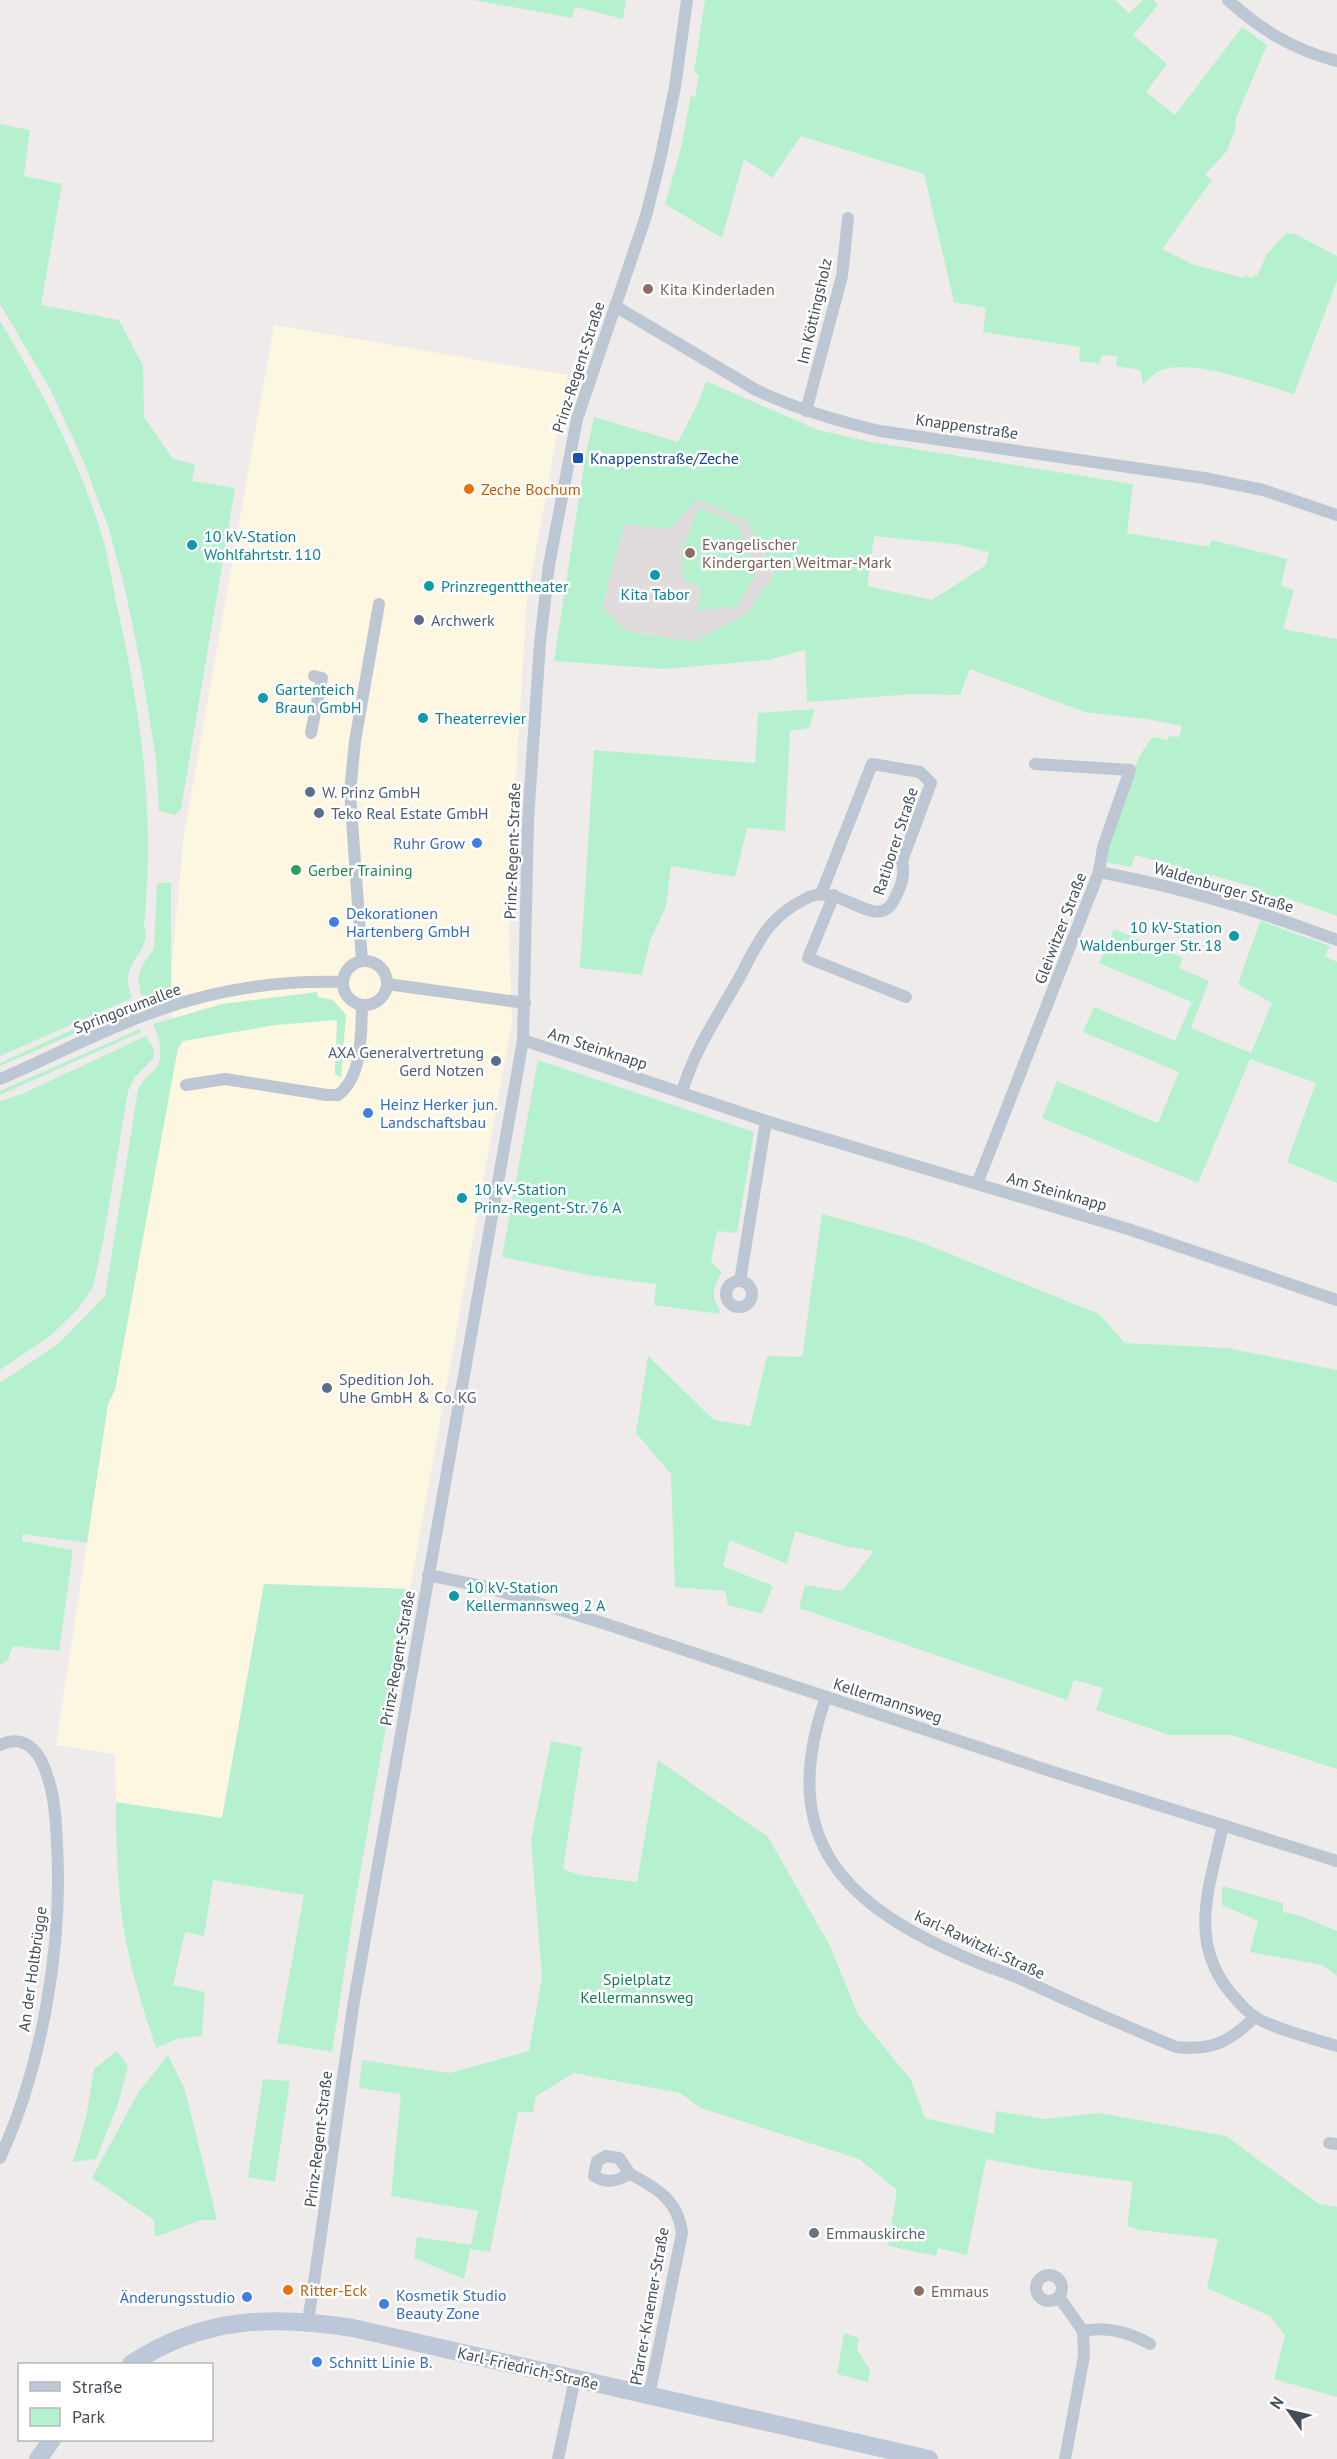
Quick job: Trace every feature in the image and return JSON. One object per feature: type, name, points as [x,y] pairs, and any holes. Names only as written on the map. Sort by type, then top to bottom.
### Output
[{"type":"street","name":"Prinz-Regent-Straße","points":[[308,2321],[354,2001],[523,1040],[528,820],[540,643],[549,565],[577,419],[646,216],[660,160],[675,87],[687,0]]},
{"type":"street","points":[[1228,0],[1275,37],[1312,54],[1337,61]]},
{"type":"street","name":"Im Köttingsholz","points":[[806,411],[842,276],[848,218]]},
{"type":"street","name":"Knappenstraße","points":[[615,306],[725,374],[806,411],[880,431],[1204,478],[1263,490],[1337,515]]},
{"type":"street","points":[[362,961],[350,792],[355,741],[379,604]]},
{"type":"street","points":[[311,733],[322,678],[314,676]]},
{"type":"street","name":"Ratiborer Straße","points":[[828,895],[877,914],[887,911],[893,904],[904,872],[902,861],[931,783],[920,772],[872,764],[828,895],[808,958],[906,997]]},
{"type":"street","name":"Gleiwitzer Straße","points":[[977,1184],[1099,872],[1103,847],[1130,770],[1035,764]]},
{"type":"street","name":"Waldenburger Straße","points":[[1099,872],[1142,880],[1226,903],[1337,940]]},
{"type":"street","points":[[682,1092],[688,1071],[768,928],[796,904],[810,896],[828,895]]},
{"type":"street","points":[[362,961],[378,965],[383,970],[387,984],[378,1002],[362,1005],[352,1002],[347,996],[342,982],[350,966],[362,961]]},
{"type":"street","name":"Springorumallee","points":[[0,1079],[143,1016],[192,1000],[281,984],[342,982]]},
{"type":"street","points":[[387,984],[525,1003]]},
{"type":"street","points":[[186,1085],[225,1079],[338,1095],[352,1080],[359,1048],[362,1005]]},
{"type":"street","name":"Am Steinknapp","points":[[523,1040],[766,1121],[1128,1229],[1337,1300]]},
{"type":"street","points":[[740,1281],[766,1121]]},
{"type":"street","name":"Kellermannsweg","points":[[428,1575],[486,1587],[1080,1781],[1337,1861]]},
{"type":"street","name":"Karl-Rawitzki-Straße","points":[[826,1697],[820,1715],[810,1773],[809,1797],[812,1820],[834,1864],[851,1887],[871,1906],[913,1931],[974,1962],[1021,1979],[1047,1993],[1176,2047],[1198,2049],[1217,2045],[1239,2033],[1255,2017]]},
{"type":"street","name":"An der Holtbrügge","points":[[0,1745],[10,1741],[20,1741],[29,1745],[36,1751],[43,1766],[50,1786],[56,1820],[59,1891],[56,1943],[38,2043],[27,2085],[0,2158]]},
{"type":"street","points":[[1223,1825],[1203,1921],[1206,1940],[1218,1975],[1240,2004],[1255,2017],[1337,2046]]},
{"type":"street","name":"Pfarrer-Kraemer-Straße","points":[[630,2174],[662,2191],[671,2200],[678,2213],[682,2232],[649,2396]]},
{"type":"street","points":[[1059,2297],[1083,2331],[1084,2356],[1065,2459]]},
{"type":"street","name":"Karl-Friedrich-Straße","points":[[133,2363],[177,2339],[204,2329],[248,2323],[308,2321],[353,2328],[928,2459]]},
{"type":"street","points":[[1083,2331],[1092,2329],[1130,2333],[1150,2344]]},
{"type":"street","points":[[558,2459],[575,2379]]},
{"type":"street","points":[[38,2459],[51,2441]]},
{"type":"shaded area","points":[[274,325],[568,375],[527,599],[508,907],[512,1021],[410,1589],[264,1584],[222,1819],[116,1802],[115,1754],[56,1745],[108,1404],[115,1390],[173,1066],[171,974],[183,841]]},
{"type":"shaded area","name":"Evangelischer Kindergarten Weitmar-Mark","points":[[697,499],[748,522],[774,577],[746,614],[693,642],[626,631],[602,607],[624,524],[671,528]]},
{"type":"green space","points":[[473,0],[626,0],[623,19],[575,7],[572,18]]},
{"type":"green space","points":[[705,0],[1115,0],[1129,13],[1143,0],[1153,0],[1158,5],[1133,35],[1167,64],[1146,92],[1175,115],[1242,27],[1267,45],[1236,118],[1235,131],[1226,152],[1205,175],[1212,180],[1162,249],[1192,264],[1243,278],[1245,275],[1252,278],[1254,275],[1257,276],[1267,254],[1286,233],[1295,234],[1337,256],[1337,281],[1294,394],[1227,374],[1190,367],[1162,370],[1143,384],[1140,370],[1116,366],[1117,356],[1101,355],[1100,364],[1079,361],[1080,347],[983,332],[986,308],[954,302],[924,174],[801,136],[772,178],[744,159],[722,238],[665,204],[681,148],[691,96],[695,97],[699,75],[694,72]]},
{"type":"green space","points":[[0,124],[30,130],[24,176],[62,184],[41,305],[119,320],[143,366],[144,417],[173,459],[195,464],[192,481],[235,488],[181,809],[175,815],[159,811],[156,759],[142,672],[125,589],[109,529],[83,460],[50,389],[0,304]]},
{"type":"green space","points":[[0,321],[29,370],[68,446],[90,499],[102,536],[140,729],[148,845],[144,926],[146,934],[129,972],[128,984],[132,998],[0,1056]]},
{"type":"green space","points":[[706,381],[818,430],[871,442],[1133,484],[1127,533],[1209,547],[1211,540],[1287,559],[1281,586],[1294,590],[1283,629],[1337,639],[1337,916],[1287,898],[1283,909],[1254,900],[1260,889],[1212,875],[1208,886],[1178,878],[1183,868],[1135,855],[1131,867],[1105,862],[1123,796],[1144,749],[1153,737],[1168,740],[1169,736],[1179,737],[1182,726],[1147,719],[1085,712],[970,669],[960,695],[914,694],[807,702],[805,650],[768,660],[664,669],[554,661],[585,459],[594,417],[678,442],[698,403]],"holes":[[[697,499],[748,522],[774,576],[746,614],[693,642],[626,631],[602,607],[624,525],[671,528]],[[874,536],[955,544],[989,552],[986,565],[932,600],[867,586]]]},
{"type":"green space","points":[[698,507],[739,525],[756,574],[737,606],[698,611],[700,587],[683,580],[682,551]]},
{"type":"green space","points":[[815,709],[809,728],[790,731],[785,831],[747,828],[735,877],[671,866],[666,906],[650,941],[642,975],[580,968],[594,750],[755,763],[758,713]]},
{"type":"green space","points":[[171,882],[171,989],[149,997],[141,995],[138,977],[143,964],[154,949],[157,884]]},
{"type":"green space","points":[[1260,921],[1330,946],[1325,956],[1337,962],[1337,1183],[1287,1162],[1316,1083],[1250,1059],[1198,1183],[1042,1118],[1057,1081],[1158,1123],[1179,1072],[1083,1032],[1094,1007],[1175,1041],[1192,1002],[1099,963],[1114,929],[1183,958],[1179,968],[1209,981],[1191,1028],[1251,1053],[1272,1003],[1238,984]]},
{"type":"green space","points":[[317,992],[318,997],[333,1000],[346,1015],[341,1078],[335,1074],[337,1020],[276,1025],[183,1041],[178,1048],[115,1390],[108,1404],[87,1543],[23,1534],[22,1541],[73,1550],[59,1651],[13,1646],[8,1660],[0,1665],[0,1383],[58,1344],[105,1296],[138,1090],[156,1068],[160,1058],[159,1039],[153,1024],[222,1004]]},
{"type":"green space","points":[[132,1005],[133,1008],[0,1066],[0,1063],[104,1015]]},
{"type":"green space","points":[[140,1029],[141,1032],[0,1095],[0,1091]]},
{"type":"green space","points":[[146,1036],[154,1050],[154,1058],[134,1078],[128,1091],[103,1242],[93,1287],[78,1309],[50,1336],[0,1370],[0,1101],[22,1094]]},
{"type":"green space","points":[[538,1060],[754,1132],[737,1233],[717,1231],[711,1261],[722,1273],[716,1283],[714,1293],[720,1314],[654,1305],[656,1284],[593,1276],[502,1257]]},
{"type":"green space","points":[[822,1214],[913,1239],[1099,1314],[1125,1343],[1227,1348],[1337,1370],[1337,1769],[1231,1735],[1169,1735],[1096,1710],[1103,1688],[1074,1680],[1067,1700],[799,1608],[805,1585],[842,1591],[874,1551],[844,1546],[795,1531],[787,1564],[730,1540],[723,1566],[773,1586],[762,1614],[728,1605],[725,1591],[675,1587],[671,1474],[636,1433],[648,1356],[714,1420],[750,1426],[767,1356],[802,1357]]},
{"type":"green space","points":[[264,1584],[410,1589],[354,1908],[332,2052],[277,2043],[304,1895],[213,1880],[204,1936],[185,1932],[173,1985],[205,1992],[202,2036],[177,2039],[156,2048],[135,1979],[123,1926],[116,1802],[222,1818]]},
{"type":"green space","name":"Spielplatz Kellermannsweg","points":[[551,1741],[582,1747],[563,1869],[579,1875],[637,1882],[658,1760],[768,1837],[830,1946],[858,2015],[911,2080],[925,2118],[994,2134],[996,2111],[1044,2119],[1100,2113],[1226,2136],[1319,2204],[1337,2207],[1337,2397],[1274,2379],[1285,2335],[1270,2316],[1207,2288],[1218,2239],[1140,2230],[1127,2226],[1133,2182],[1038,2169],[986,2159],[967,2255],[938,2248],[936,2256],[888,2246],[897,2190],[859,2159],[701,2108],[680,2093],[574,2073],[536,2096],[533,2112],[518,2112],[490,2252],[470,2249],[464,2279],[414,2258],[417,2237],[471,2245],[478,2211],[391,2196],[401,2094],[359,2088],[362,2060],[449,2073],[529,2051],[542,1977],[531,1840]]},
{"type":"green space","points":[[1222,1886],[1283,1903],[1283,1912],[1301,1916],[1337,1931],[1337,1976],[1322,1965],[1250,1952],[1258,1921],[1222,1905]]},
{"type":"green space","points":[[117,2051],[128,2066],[118,2104],[96,2159],[73,2162],[86,2117],[94,2069]]},
{"type":"green space","points":[[168,2055],[185,2090],[217,2220],[201,2220],[155,2237],[154,2220],[92,2178],[138,2093]]},
{"type":"green space","points":[[263,2079],[290,2081],[275,2182],[248,2177]]},
{"type":"green space","points":[[844,2333],[859,2338],[857,2350],[870,2369],[868,2382],[837,2374]]},
{"type":"place","name":"Kita Kinderladen","points":[[648,289]]},
{"type":"place","name":"Knappenstraße/Zeche","points":[[578,458]]},
{"type":"place","name":"Zeche Bochum","points":[[469,489]]},
{"type":"place","name":"10 kV-Station Wohlfahrtstr. 110","points":[[192,545]]},
{"type":"place","name":"Evangelischer Kindergarten Weitmar-Mark","points":[[690,553]]},
{"type":"place","name":"Kita Tabor","points":[[655,575]]},
{"type":"place","name":"Prinzregenttheater","points":[[429,586]]},
{"type":"place","name":"Archwerk","points":[[419,620]]},
{"type":"place","name":"Gartenteich Braun GmbH","points":[[263,698]]},
{"type":"place","name":"Theaterrevier","points":[[423,718]]},
{"type":"place","name":"W. Prinz GmbH","points":[[310,792]]},
{"type":"place","name":"Teko Real Estate GmbH","points":[[319,813]]},
{"type":"place","name":"Ruhr Grow","points":[[477,843]]},
{"type":"place","name":"Gerber Training","points":[[296,870]]},
{"type":"place","name":"Dekorationen Hartenberg GmbH","points":[[334,922]]},
{"type":"place","name":"10 kV-Station Waldenburger Str. 18","points":[[1234,936]]},
{"type":"place","name":"AXA Generalvertretung Gerd Notzen","points":[[496,1061]]},
{"type":"place","name":"Heinz Herker jun. Landschaftsbau","points":[[368,1113]]},
{"type":"place","name":"10 kV-Station Prinz-Regent-Str. 76 A","points":[[462,1198]]},
{"type":"place","name":"Spedition Joh. Uhe GmbH & Co. KG","points":[[327,1388]]},
{"type":"place","name":"10 kV-Station Kellermannsweg 2 A","points":[[454,1596]]},
{"type":"place","name":"Emmauskirche","points":[[814,2233]]},
{"type":"place","name":"Ritter-Eck","points":[[288,2290]]},
{"type":"place","name":"Emmaus","points":[[919,2291]]},
{"type":"place","name":"Änderungsstudio","points":[[247,2297]]},
{"type":"place","name":"Kosmetik Studio Beauty Zone","points":[[384,2304]]},
{"type":"place","name":"Schnitt Linie B.","points":[[317,2362]]}]
